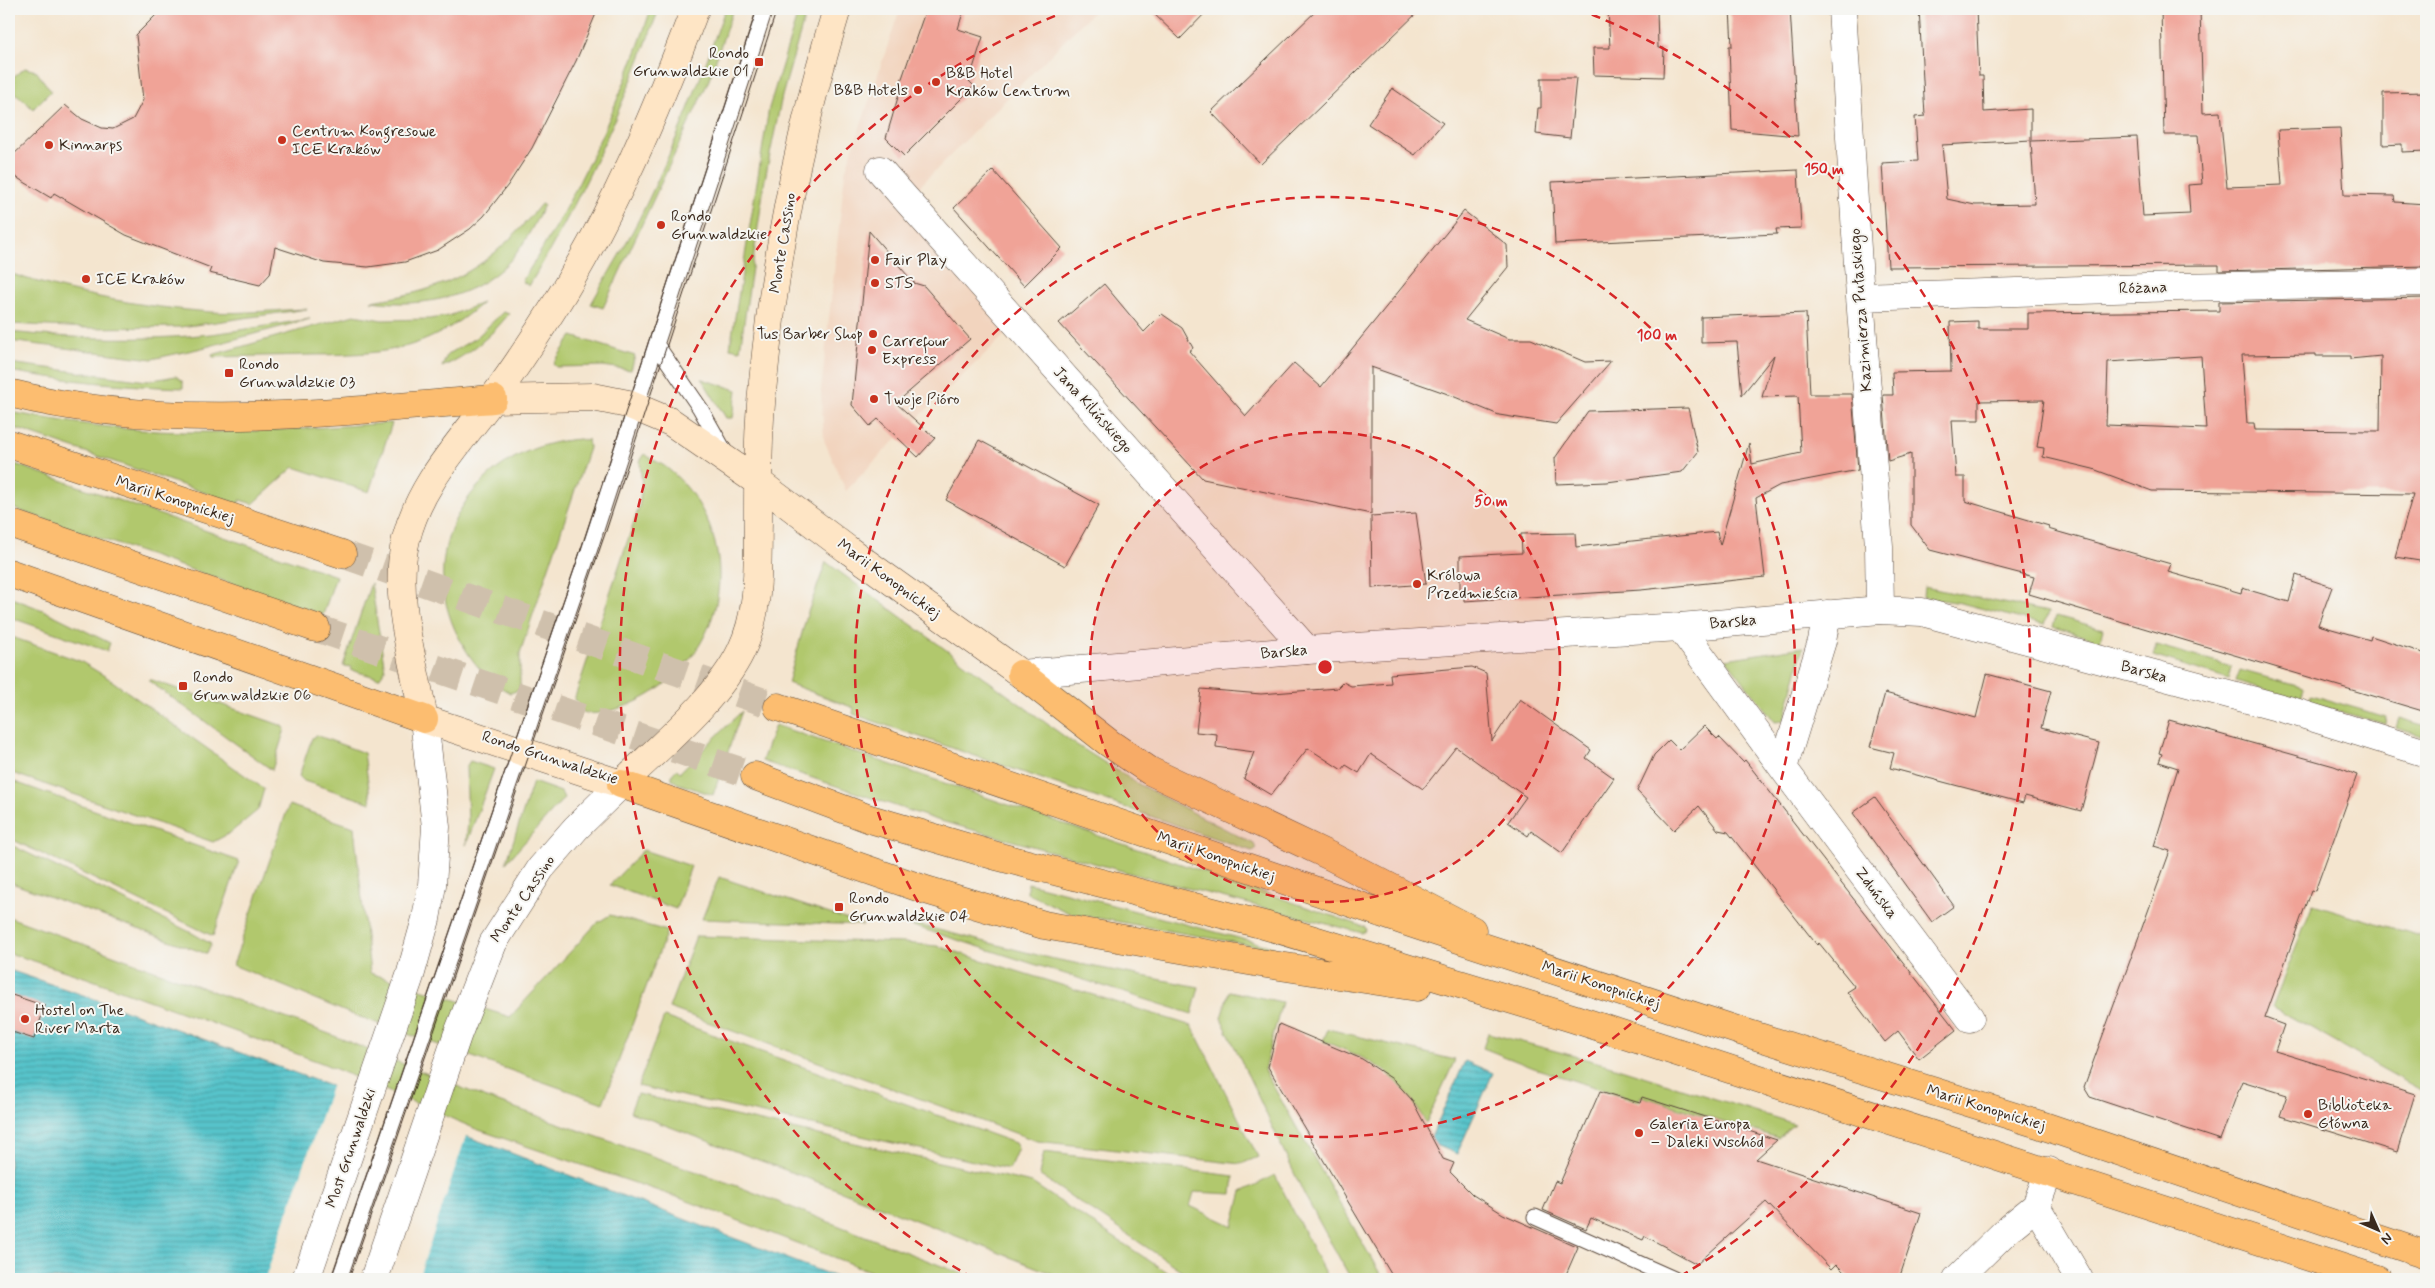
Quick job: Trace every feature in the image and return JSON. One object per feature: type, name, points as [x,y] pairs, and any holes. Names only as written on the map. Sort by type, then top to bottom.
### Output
[{"type":"main road","points":[[9,573],[424,719],[402,598],[402,568],[406,539],[416,509],[455,444],[493,399],[552,310],[604,222],[646,128],[694,9]]},
{"type":"main road","name":"Monte Cassino","points":[[758,482],[763,382],[790,196],[810,102],[837,9]]},
{"type":"main road","points":[[9,393],[64,405],[117,412],[201,417],[363,410],[493,399],[593,397],[636,406],[672,422],[758,482]]},
{"type":"main road","name":"Marii Konopnickiej","points":[[9,444],[342,554]]},
{"type":"main road","name":"Marii Konopnickiej","points":[[758,482],[847,549],[1021,674]]},
{"type":"main road","name":"Rondo Grunwaldzkie","points":[[424,719],[621,784],[700,706],[725,677],[741,652],[755,611],[758,482]]},
{"type":"main road","points":[[9,523],[316,628]]},
{"type":"main road","points":[[1021,674],[1109,743],[1150,771],[1332,858],[1533,963]]},
{"type":"main road","name":"Marii Konopnickiej","points":[[778,707],[1533,963],[2041,1125],[2426,1255]]},
{"type":"main road","points":[[755,776],[870,819],[1000,857],[1264,925],[1572,1018],[2049,1171],[2377,1279]]},
{"type":"main road","points":[[621,784],[926,890],[1044,925],[1260,963],[1514,1002]]},
{"type":"street","name":"Kazimierza Pułaskiego","points":[[1842,9],[1860,297],[1879,546],[1880,610]]},
{"type":"street","name":"Jana Kilińskiego","points":[[880,170],[1307,650]]},
{"type":"street","name":"Różana","points":[[1860,297],[2167,287],[2426,282]]},
{"type":"street","name":"Barska","points":[[1021,674],[1307,650],[1680,627],[1880,610],[1931,615],[2292,711],[2426,753]]},
{"type":"street","points":[[1783,768],[1822,641],[1827,614]]},
{"type":"street","name":"Zduńska","points":[[1680,627],[1970,1018]]},
{"type":"street","name":"Most Grunwaldzki","points":[[306,1279],[396,1016],[426,919],[435,861],[436,827],[424,719]]},
{"type":"street","name":"Monte Cassino","points":[[374,1279],[457,1036],[492,943],[541,868],[576,828],[621,784]]},
{"type":"street","points":[[1957,1279],[2009,1228],[2036,1206],[2049,1171]]},
{"type":"street","points":[[2036,1206],[2079,1279]]},
{"type":"lane","points":[[339,1279],[521,750],[636,406],[765,9]]},
{"type":"lane","points":[[656,344],[700,408],[730,462]]},
{"type":"lane","points":[[1535,1216],[1674,1279]]},
{"type":"shaded area","points":[[900,9],[1096,9],[919,187],[920,225],[1012,328],[887,448],[846,491],[824,440],[821,391],[845,172]]},
{"type":"green space","points":[[651,9],[659,9],[631,82],[585,184],[529,286],[522,281],[561,216],[596,149],[639,45]]},
{"type":"green space","points":[[725,9],[733,9],[709,80],[603,308],[591,304],[632,232],[656,183],[688,109]]},
{"type":"green space","points":[[799,9],[807,9],[782,96],[765,179],[740,350],[730,348],[769,108]]},
{"type":"green space","points":[[25,68],[36,71],[51,91],[33,109],[9,87],[9,80]]},
{"type":"green space","points":[[541,204],[544,205],[531,231],[515,255],[501,270],[485,281],[449,297],[430,301],[391,303],[371,301],[425,290],[467,272],[504,244]]},
{"type":"green space","points":[[9,273],[84,294],[160,307],[223,312],[307,309],[181,327],[86,328],[10,324]]},
{"type":"green space","points":[[482,303],[461,320],[441,332],[422,341],[382,351],[337,355],[213,357],[212,355],[354,315],[382,320],[429,319],[449,316]]},
{"type":"green space","points":[[503,312],[509,314],[494,331],[470,351],[442,367],[447,355],[477,337]]},
{"type":"green space","points":[[310,319],[202,348],[152,359],[9,341],[9,332],[85,338],[161,338],[211,334]]},
{"type":"green space","points":[[572,336],[635,356],[631,370],[603,366],[556,367],[553,364]]},
{"type":"green space","points":[[9,363],[147,381],[176,376],[183,382],[183,388],[96,383],[31,375],[9,371]]},
{"type":"green space","points":[[702,379],[737,390],[733,418],[726,418]]},
{"type":"green space","points":[[9,412],[95,425],[183,432],[261,431],[392,423],[369,492],[294,467],[253,504],[240,500],[238,504],[9,426]]},
{"type":"green space","points":[[580,439],[586,441],[588,439],[589,448],[520,653],[520,690],[510,693],[494,683],[480,670],[459,638],[446,603],[443,569],[449,536],[463,506],[484,480],[511,460],[544,445]]},
{"type":"green space","points":[[645,454],[665,466],[682,482],[706,517],[713,536],[719,564],[718,591],[712,617],[702,641],[687,663],[668,682],[645,697],[620,708],[604,712],[583,712],[579,710],[577,701],[574,700],[639,507],[642,486],[640,461]]},
{"type":"green space","points":[[9,462],[336,576],[323,615],[9,507]]},
{"type":"green space","points":[[826,562],[1072,742],[1140,785],[1254,844],[1256,849],[1252,851],[853,714],[854,708],[788,683],[807,615]]},
{"type":"green space","points":[[371,583],[385,670],[379,678],[351,670],[352,667],[343,666]]},
{"type":"green space","points":[[1924,587],[2048,612],[2044,625],[1961,603],[1923,597]]},
{"type":"green space","points":[[9,597],[43,610],[110,643],[107,651],[9,617]]},
{"type":"green space","points":[[2056,616],[2103,629],[2100,641],[2053,627]]},
{"type":"green space","points":[[9,636],[80,661],[108,678],[264,789],[258,810],[230,833],[213,842],[9,772]]},
{"type":"green space","points":[[2156,645],[2232,667],[2229,679],[2153,656]]},
{"type":"green space","points":[[1803,647],[1785,718],[1783,721],[1775,722],[1726,659]]},
{"type":"green space","points":[[2240,670],[2304,688],[2300,700],[2236,681]]},
{"type":"green space","points":[[149,679],[283,726],[285,729],[272,770],[149,681]]},
{"type":"green space","points":[[2311,695],[2386,717],[2385,724],[2309,703]]},
{"type":"green space","points":[[742,711],[713,795],[677,783],[672,779],[672,774],[677,769],[680,772]]},
{"type":"green space","points":[[2399,718],[2426,726],[2426,737],[2396,728]]},
{"type":"green space","points":[[775,725],[1365,927],[1366,931],[1362,933],[1148,878],[937,820],[762,761]]},
{"type":"green space","points":[[316,735],[364,753],[371,803],[304,781],[299,776],[312,738]]},
{"type":"green space","points":[[470,761],[494,769],[466,845],[468,821],[466,767]]},
{"type":"green space","points":[[9,780],[239,861],[213,936],[9,838]]},
{"type":"green space","points":[[533,782],[561,792],[564,798],[506,863]]},
{"type":"green space","points":[[289,805],[354,827],[370,973],[510,1017],[597,923],[610,915],[667,931],[603,1103],[351,1014],[233,965]]},
{"type":"green space","points":[[9,844],[192,933],[211,944],[207,954],[9,882]]},
{"type":"green space","points":[[643,850],[691,866],[676,909],[610,885]]},
{"type":"green space","points":[[719,877],[863,925],[702,919]]},
{"type":"green space","points":[[1028,883],[1273,947],[1272,949],[1069,913],[1027,893]]},
{"type":"green space","points":[[2313,904],[2426,938],[2426,1093],[2272,1007]]},
{"type":"green space","points":[[9,917],[332,1035],[484,1097],[737,1186],[975,1279],[890,1279],[685,1200],[476,1129],[322,1063],[87,978],[9,953]]},
{"type":"green space","points":[[911,923],[1049,958],[1199,987],[1192,1014],[910,925]]},
{"type":"green space","points":[[696,936],[904,943],[937,946],[1192,1026],[1258,1157],[1241,1164],[1037,1141],[669,1008]]},
{"type":"green space","points":[[1229,991],[1282,1002],[1264,1070],[1383,1279],[1351,1279],[1305,1196],[1221,1018]]},
{"type":"green space","points":[[664,1017],[1015,1143],[1018,1148],[1009,1169],[638,1086]]},
{"type":"green space","points":[[1328,1029],[1455,1060],[1426,1123],[1406,1092],[1384,1071],[1358,1056],[1323,1041]]},
{"type":"green space","points":[[1488,1033],[1608,1065],[1795,1124],[1778,1138],[1641,1096],[1639,1101],[1534,1068],[1483,1048]]},
{"type":"green space","points":[[637,1094],[1032,1183],[1177,1279],[1066,1279],[831,1187],[630,1112]]},
{"type":"green space","points":[[1044,1152],[1234,1176],[1232,1194],[1194,1192],[1190,1206],[1233,1226],[1242,1192],[1275,1175],[1328,1279],[1194,1279],[1039,1175]]},
{"type":"water","points":[[9,970],[89,997],[482,1142],[841,1279],[9,1279]]},
{"type":"water","points":[[1465,1061],[1493,1073],[1457,1154],[1429,1142]]},
{"type":"pier","points":[[332,1084],[467,1133],[418,1279],[265,1279]]},
{"type":"building","name":"Centrum Kongresowe ICE Kraków","points":[[162,9],[598,9],[576,61],[532,148],[508,185],[484,216],[470,229],[438,250],[405,262],[368,267],[324,263],[275,247],[270,274],[260,285],[209,273],[211,268],[126,235],[54,193],[51,198],[9,173],[9,159],[65,105],[82,119],[102,128],[113,129],[133,119],[143,100],[136,35]]},
{"type":"building","name":"B&B Hotel Kraków Centrum","points":[[926,9],[964,9],[958,29],[983,37],[969,81],[974,86],[904,156],[886,138],[901,87],[899,87]]},
{"type":"building","points":[[1149,9],[1209,9],[1180,39]]},
{"type":"building","points":[[1318,9],[1421,9],[1261,164],[1211,112]]},
{"type":"building","points":[[1608,9],[1657,9],[1658,48],[1664,48],[1663,77],[1594,75],[1593,48],[1610,48]]},
{"type":"building","points":[[1730,9],[1790,9],[1798,136],[1732,130],[1729,46],[1732,46]]},
{"type":"building","points":[[1919,9],[1976,9],[1979,76],[1983,76],[1984,112],[2031,109],[2031,140],[1942,145],[1947,199],[1975,205],[2035,204],[2031,141],[2137,137],[2143,216],[2190,214],[2188,185],[2202,184],[2198,135],[2164,135],[2161,9],[2200,9],[2203,113],[2220,112],[2227,187],[2282,185],[2278,130],[2340,128],[2344,195],[2394,196],[2395,202],[2426,204],[2426,266],[2219,271],[2219,265],[1888,267],[1882,163],[1918,161],[1915,117],[1925,116]]},
{"type":"building","points":[[1541,78],[1576,78],[1570,138],[1536,134],[1538,108],[1541,108]]},
{"type":"building","points":[[1392,88],[1443,123],[1415,155],[1368,124]]},
{"type":"building","points":[[2426,92],[2426,151],[2402,152],[2402,144],[2383,145],[2383,93]]},
{"type":"building","points":[[993,170],[1062,248],[1024,286],[954,208]]},
{"type":"building","points":[[1798,170],[1801,228],[1776,229],[1777,234],[1555,244],[1552,182]]},
{"type":"building","points":[[1464,211],[1507,245],[1508,267],[1465,320],[1509,339],[1531,339],[1585,362],[1611,361],[1556,424],[1499,415],[1445,393],[1371,367],[1371,514],[1203,479],[1059,323],[1104,284],[1144,332],[1162,314],[1182,328],[1193,348],[1189,351],[1246,416],[1294,363],[1321,387]]},
{"type":"building","points":[[869,231],[914,283],[924,286],[970,339],[896,403],[935,438],[918,457],[878,419],[870,426],[852,405]]},
{"type":"building","points":[[2426,298],[2426,562],[2395,557],[2413,494],[2152,491],[2093,469],[2043,457],[2044,448],[2037,447],[2044,400],[1979,401],[1979,420],[1952,420],[1956,477],[1965,477],[1965,501],[2049,526],[2048,529],[2171,564],[2168,572],[2241,593],[2242,588],[2289,602],[2296,575],[2332,587],[2318,625],[2370,640],[2371,636],[2426,654],[2426,712],[2029,594],[2034,577],[1930,550],[1911,525],[1911,454],[1888,461],[1883,395],[1893,395],[1892,372],[1951,371],[1950,322],[1978,321],[1978,329],[2028,329],[2028,313],[2219,311],[2219,302]],"holes":[[[2316,354],[2316,356],[2350,356],[2350,359],[2381,356],[2380,431],[2255,430],[2254,423],[2247,423],[2242,355]],[[2201,356],[2206,429],[2106,425],[2108,362]]]},
{"type":"building","points":[[1806,313],[1810,394],[1852,394],[1858,470],[1780,485],[1756,498],[1765,577],[1641,590],[1464,601],[1464,595],[1460,595],[1460,556],[1522,553],[1521,534],[1575,533],[1576,547],[1717,532],[1720,545],[1749,443],[1752,464],[1801,453],[1798,396],[1762,397],[1774,355],[1742,395],[1737,342],[1701,343],[1701,317]]},
{"type":"building","points":[[1688,408],[1698,452],[1682,472],[1607,482],[1556,484],[1555,458],[1588,411]]},
{"type":"building","points":[[979,440],[1099,505],[1065,566],[946,500]]},
{"type":"building","points":[[1416,513],[1426,584],[1372,588],[1371,516]]},
{"type":"building","points":[[1472,667],[1486,673],[1492,741],[1520,699],[1591,750],[1586,758],[1614,778],[1562,853],[1531,831],[1528,836],[1508,822],[1526,797],[1456,747],[1423,789],[1371,754],[1359,773],[1346,765],[1342,770],[1308,748],[1271,795],[1244,779],[1254,752],[1216,747],[1217,734],[1196,732],[1201,689],[1261,694],[1337,688],[1343,682],[1351,686],[1391,683],[1390,674]]},
{"type":"building","points":[[1987,674],[2051,691],[2041,728],[2099,743],[2081,811],[2025,796],[2023,803],[1890,768],[1894,753],[1870,747],[1885,693],[1976,718]]},
{"type":"building","points":[[2169,720],[2334,766],[2357,775],[2315,891],[2311,890],[2265,1018],[2284,1025],[2275,1051],[2415,1094],[2397,1152],[2280,1116],[2287,1095],[2242,1081],[2220,1140],[2090,1097],[2084,1087],[2170,851],[2154,846],[2178,768],[2159,762],[2162,754],[2159,753]]},
{"type":"building","points":[[1704,726],[1717,739],[1719,737],[1743,762],[1745,760],[1956,1030],[1919,1059],[1898,1031],[1885,1042],[1847,992],[1855,987],[1819,943],[1817,945],[1728,832],[1718,830],[1699,806],[1674,830],[1637,791],[1654,755],[1669,740],[1679,750]]},
{"type":"building","points":[[1875,797],[1954,906],[1932,922],[1853,813]]},
{"type":"building","name":"Hostel on The River Marta","points":[[9,994],[45,1006],[34,1039],[9,1031]]},
{"type":"building","points":[[1279,1024],[1362,1059],[1394,1080],[1412,1100],[1443,1159],[1454,1163],[1450,1172],[1473,1195],[1503,1214],[1578,1247],[1564,1279],[1394,1279],[1268,1067]]},
{"type":"building","points":[[1600,1091],[1640,1103],[1642,1097],[1777,1140],[1756,1159],[1921,1213],[1899,1279],[1851,1279],[1836,1264],[1831,1269],[1766,1202],[1697,1264],[1645,1236],[1643,1240],[1591,1218],[1586,1229],[1543,1210],[1555,1181],[1560,1183]]},
{"type":"tunnel","points":[[342,554],[778,707]]},
{"type":"tunnel","points":[[316,628],[755,776]]},
{"type":"tram line","points":[[331,1279],[578,558],[757,9]]},
{"type":"tram line","points":[[349,1279],[607,528],[777,9]]},
{"type":"place","name":"Rondo Grunwaldzkie 01","points":[[759,62]]},
{"type":"place","name":"B&B Hotel Kraków Centrum","points":[[936,82]]},
{"type":"place","name":"B&B Hotels","points":[[918,90]]},
{"type":"place","name":"Centrum Kongresowe ICE Kraków","points":[[282,140]]},
{"type":"place","name":"Kinnarps","points":[[49,145]]},
{"type":"place","name":"Rondo Grunwaldzkie","points":[[661,225]]},
{"type":"place","name":"Fair Play","points":[[875,260]]},
{"type":"place","name":"ICE Kraków","points":[[86,279]]},
{"type":"place","name":"STS","points":[[875,283]]},
{"type":"place","name":"Tus Barber Shop","points":[[873,334]]},
{"type":"place","name":"Carrefour Express","points":[[872,350]]},
{"type":"place","name":"Rondo Grunwaldzkie 03","points":[[229,373]]},
{"type":"place","name":"Twoje Pióro","points":[[874,399]]},
{"type":"place","name":"Królowa Przedmieścia","points":[[1417,584]]},
{"type":"place","name":"Rondo Grunwaldzkie 06","points":[[183,686]]},
{"type":"place","name":"Rondo Grunwaldzkie 04","points":[[839,907]]},
{"type":"place","name":"Hostel on The River Marta","points":[[25,1019]]},
{"type":"place","name":"Biblioteka Główna","points":[[2308,1114]]},
{"type":"place","name":"Galeria Europa – Daleki Wschód","points":[[1639,1133]]}]
